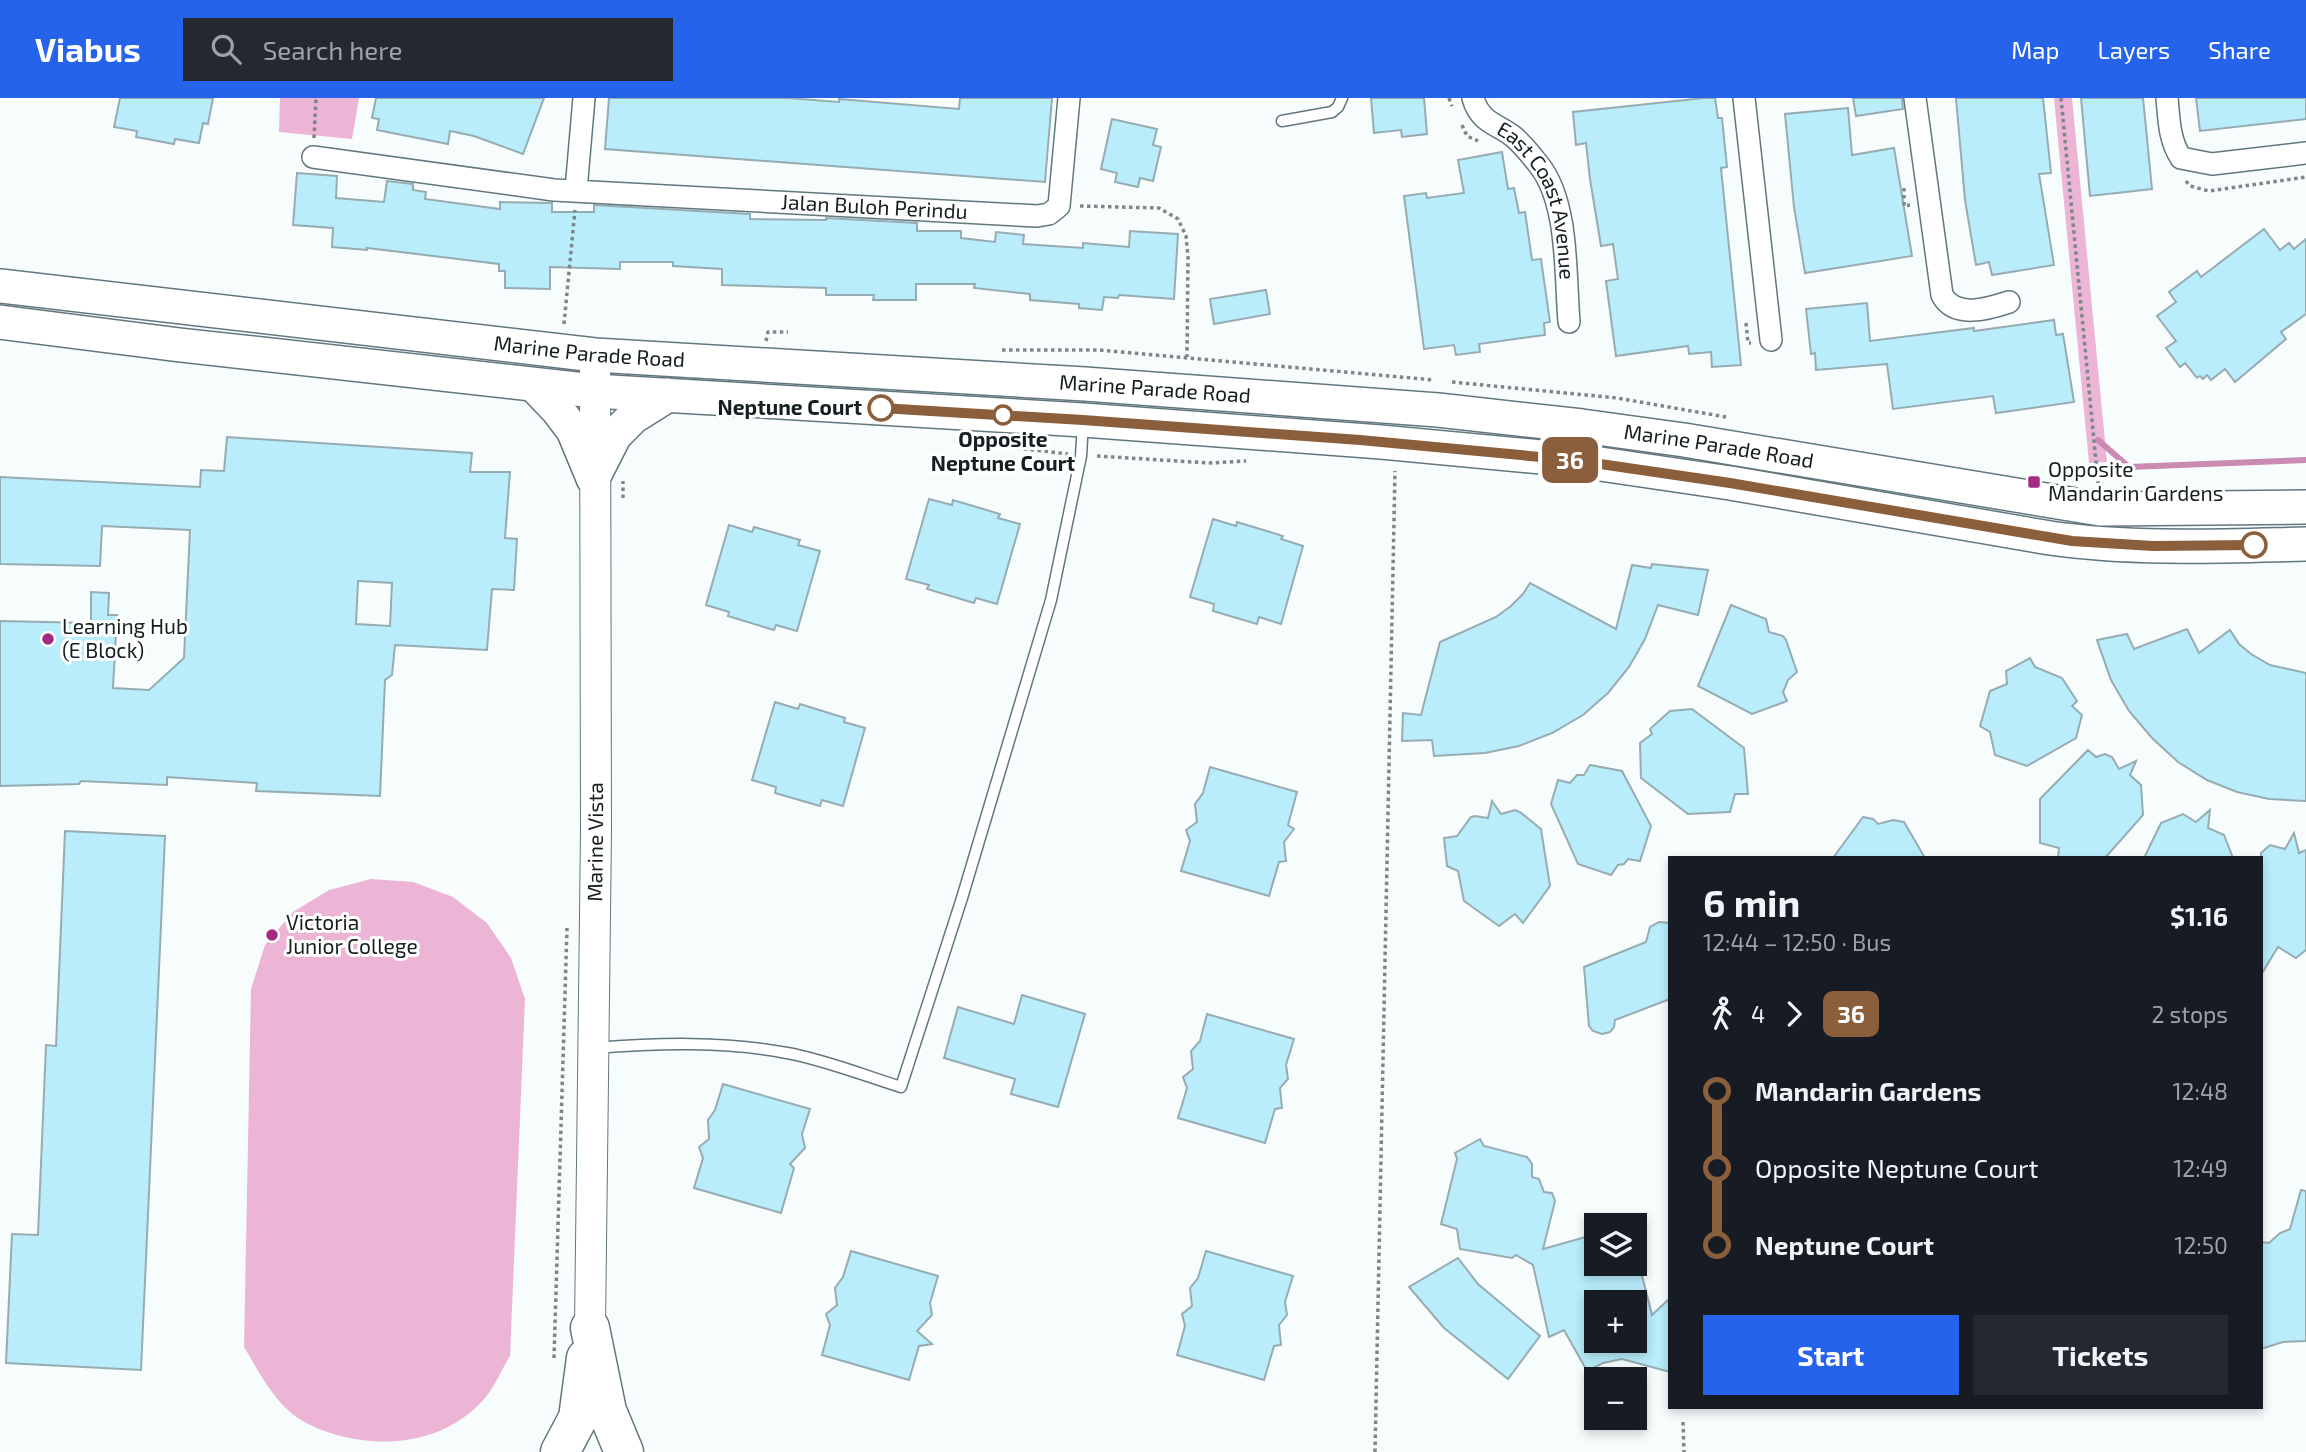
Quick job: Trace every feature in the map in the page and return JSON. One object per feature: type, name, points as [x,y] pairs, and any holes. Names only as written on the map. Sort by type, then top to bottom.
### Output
[{"type":"highway","points":[[560,1452],[578,1418],[590,1328]]},
{"type":"highway","points":[[590,1328],[607,1411],[624,1452]]},
{"type":"main road","name":"Marine Parade Road","points":[[0,286],[595,355],[1086,384],[1438,410],[1684,440],[2100,509],[2306,507]]},
{"type":"main road","name":"Marine Parade Road","points":[[0,322],[594,391],[1083,420],[1371,441],[1573,460],[1730,483],[2072,541],[2153,546],[2306,544]]},
{"type":"main road","points":[[534,385],[558,409],[573,430],[593,478]]},
{"type":"main road","points":[[593,478],[615,435],[633,417],[668,395]]},
{"type":"street","points":[[576,190],[584,98]]},
{"type":"street","name":"Jalan Buloh Perindu","points":[[313,157],[554,190],[1023,215],[1049,214],[1059,206],[1061,199],[1069,98]]},
{"type":"street","name":"East Coast Avenue","points":[[1473,98],[1476,111],[1514,138],[1540,166],[1555,191],[1561,218],[1569,322]]},
{"type":"street","points":[[1744,98],[1771,340]]},
{"type":"street","points":[[1915,98],[1942,295],[1947,303],[1960,309],[1976,310],[2009,302]]},
{"type":"street","points":[[2167,98],[2171,136],[2181,159],[2212,164],[2306,152]]},
{"type":"street","name":"Marine Vista","points":[[590,1328],[596,817],[593,478],[595,355]]},
{"type":"lane","points":[[1282,121],[1332,112],[1342,98]]},
{"type":"lane","points":[[594,1048],[656,1044],[729,1046],[789,1053],[901,1087],[965,887],[1051,600],[1081,456],[1083,420]]},
{"type":"path","points":[[313,157],[316,98]]},
{"type":"path","points":[[1449,98],[1453,107]]},
{"type":"path","points":[[2061,98],[2100,509]]},
{"type":"path","points":[[1458,117],[1467,136],[1481,143]]},
{"type":"path","points":[[564,332],[576,190]]},
{"type":"path","points":[[1071,206],[1159,208],[1178,219],[1186,236],[1188,257],[1186,358]]},
{"type":"path","points":[[766,346],[768,332],[788,332]]},
{"type":"path","points":[[970,442],[1081,456],[1209,463],[1248,461]]},
{"type":"path","points":[[1374,1452],[1395,458]]},
{"type":"path","points":[[554,1367],[567,927]]},
{"type":"path","points":[[1683,1422],[1684,1452]]},
{"type":"shaded area","points":[[280,98],[359,98],[352,139],[279,132]]},
{"type":"shaded area","points":[[2054,98],[2072,98],[2107,462],[2089,463]]},
{"type":"shaded area","points":[[371,879],[413,882],[453,897],[487,923],[511,958],[525,999],[510,1356],[489,1393],[466,1416],[445,1429],[396,1441],[346,1437],[321,1430],[299,1419],[275,1395],[244,1347],[251,989],[265,945],[293,912],[329,890]]},
{"type":"building","points":[[120,98],[213,98],[208,124],[203,123],[199,143],[175,139],[174,144],[136,137],[137,131],[114,127]]},
{"type":"building","points":[[376,98],[544,98],[523,154],[474,136],[450,131],[448,144],[377,130],[379,119],[372,118]]},
{"type":"building","points":[[609,98],[788,98],[839,102],[839,99],[959,109],[960,98],[1052,98],[1045,182],[605,149]]},
{"type":"building","points":[[1371,98],[1424,98],[1427,134],[1402,137],[1401,130],[1374,133]]},
{"type":"building","points":[[1715,98],[1718,118],[1722,118],[1727,167],[1721,168],[1741,365],[1712,367],[1711,352],[1689,354],[1688,346],[1616,356],[1606,281],[1618,279],[1613,244],[1601,246],[1586,143],[1576,145],[1573,112]]},
{"type":"building","points":[[1853,98],[1902,98],[1903,109],[1856,116]]},
{"type":"building","points":[[1956,98],[2043,98],[2051,173],[2039,174],[2054,265],[1992,275],[1989,262],[1976,265],[1965,200]]},
{"type":"building","points":[[2081,98],[2143,98],[2152,189],[2090,196]]},
{"type":"building","points":[[2196,98],[2306,98],[2306,119],[2200,131]]},
{"type":"building","points":[[1848,108],[1852,155],[1894,148],[1912,256],[1805,273],[1794,207],[1785,114]]},
{"type":"building","points":[[1112,119],[1157,129],[1153,145],[1161,147],[1153,181],[1140,178],[1138,187],[1115,182],[1117,173],[1101,169]]},
{"type":"building","points":[[1502,152],[1508,189],[1514,188],[1519,213],[1525,212],[1532,260],[1541,259],[1550,322],[1544,323],[1545,335],[1479,344],[1480,352],[1456,355],[1454,345],[1424,349],[1404,196],[1426,193],[1427,198],[1464,193],[1458,160]]},
{"type":"building","points":[[297,173],[337,176],[336,198],[384,202],[387,181],[413,184],[413,190],[426,192],[425,199],[500,209],[500,202],[552,203],[552,212],[594,212],[594,205],[750,214],[750,219],[826,218],[917,223],[917,231],[961,231],[961,238],[995,242],[996,232],[1024,235],[1023,244],[1083,248],[1083,243],[1129,247],[1130,231],[1178,234],[1174,299],[1119,295],[1118,298],[1104,297],[1102,310],[1079,308],[1079,304],[1030,300],[1030,294],[974,288],[975,284],[916,284],[916,300],[873,300],[874,295],[826,295],[826,288],[722,285],[722,269],[673,266],[673,262],[620,262],[620,269],[550,267],[550,289],[505,288],[505,271],[499,271],[499,264],[367,248],[332,247],[333,228],[293,225]]},
{"type":"building","points":[[2264,229],[2280,250],[2289,243],[2294,249],[2306,239],[2306,314],[2281,332],[2286,339],[2235,382],[2225,369],[2211,380],[2207,375],[2203,379],[2200,376],[2197,378],[2185,363],[2180,367],[2166,348],[2176,341],[2157,316],[2176,302],[2169,292],[2197,271],[2201,277]]},
{"type":"building","points":[[1266,290],[1270,314],[1214,324],[1210,299]]},
{"type":"building","points":[[1867,303],[1870,341],[2054,320],[2056,335],[2063,334],[2074,402],[1996,413],[1993,396],[1893,409],[1887,364],[1816,370],[1815,353],[1811,354],[1806,309]]},
{"type":"building","points":[[227,437],[472,453],[470,472],[510,472],[505,538],[517,539],[514,590],[492,589],[487,650],[395,645],[392,675],[385,680],[380,796],[256,791],[257,783],[167,777],[167,785],[81,781],[79,784],[0,786],[0,621],[91,623],[91,592],[109,593],[108,615],[117,615],[113,688],[149,690],[184,658],[190,530],[102,526],[100,566],[0,564],[0,477],[200,487],[201,470],[224,471]],"holes":[[[358,581],[392,583],[390,626],[356,624]]]},
{"type":"building","points":[[929,499],[952,505],[953,500],[1000,514],[998,518],[1020,524],[997,604],[976,598],[974,603],[927,589],[929,585],[906,579]]},
{"type":"building","points":[[1213,519],[1236,526],[1237,522],[1283,536],[1281,539],[1303,546],[1281,624],[1259,617],[1257,624],[1213,611],[1214,604],[1190,597]]},
{"type":"building","points":[[729,525],[752,532],[754,527],[800,540],[798,545],[820,551],[797,631],[776,625],[774,630],[728,616],[729,612],[706,605]]},
{"type":"building","points":[[1652,564],[1708,570],[1698,615],[1658,605],[1645,639],[1629,667],[1608,693],[1583,715],[1552,733],[1519,746],[1485,753],[1434,756],[1432,740],[1402,741],[1403,713],[1421,715],[1440,642],[1496,617],[1523,594],[1530,583],[1616,629],[1632,565],[1651,568]]},
{"type":"building","points":[[1731,605],[1766,619],[1769,632],[1783,636],[1786,640],[1797,672],[1788,680],[1783,692],[1787,701],[1752,714],[1698,686]]},
{"type":"building","points":[[2187,629],[2199,653],[2230,630],[2239,644],[2270,665],[2306,673],[2306,801],[2269,799],[2237,792],[2207,780],[2178,762],[2152,738],[2129,711],[2111,680],[2097,640],[2127,634],[2134,649]]},
{"type":"building","points":[[2030,658],[2035,667],[2062,678],[2077,701],[2072,706],[2082,715],[2076,738],[2027,766],[1995,755],[1990,732],[1980,726],[1990,691],[2007,684],[2006,671]]},
{"type":"building","points":[[775,702],[798,709],[800,704],[845,718],[844,722],[865,728],[843,806],[822,800],[820,806],[775,793],[776,787],[752,780]]},
{"type":"building","points":[[1692,709],[1744,748],[1748,794],[1735,794],[1730,812],[1688,814],[1641,778],[1640,743],[1652,734],[1650,729],[1670,711]]},
{"type":"building","points":[[2088,750],[2096,757],[2105,754],[2112,757],[2119,769],[2136,761],[2130,775],[2141,785],[2143,815],[2107,856],[2058,856],[2059,848],[2040,843],[2040,799]]},
{"type":"building","points":[[1590,765],[1622,771],[1651,826],[1640,861],[1628,859],[1624,864],[1618,865],[1611,875],[1578,864],[1551,804],[1558,780],[1570,783],[1577,775],[1584,775]]},
{"type":"building","points":[[1210,767],[1297,792],[1288,825],[1294,829],[1284,842],[1286,861],[1279,862],[1269,896],[1181,871],[1190,841],[1186,830],[1197,822],[1195,804],[1203,793]]},
{"type":"building","points":[[1492,801],[1501,814],[1515,810],[1541,829],[1550,886],[1523,923],[1515,914],[1499,926],[1464,901],[1458,871],[1447,866],[1444,838],[1457,836],[1471,817],[1488,818]]},
{"type":"building","points":[[2210,810],[2208,828],[2224,835],[2232,856],[2145,856],[2161,823],[2183,814],[2196,822]]},
{"type":"building","points":[[1863,817],[1873,819],[1878,824],[1893,820],[1904,822],[1924,856],[1834,856]]},
{"type":"building","points":[[65,831],[165,836],[141,1370],[6,1363],[12,1234],[38,1235],[46,1045],[56,1046]]},
{"type":"building","points":[[2294,833],[2299,853],[2306,850],[2306,950],[2296,958],[2278,947],[2263,972],[2261,853],[2270,845],[2285,849]]},
{"type":"building","points":[[1659,922],[1668,923],[1668,1000],[1615,1020],[1610,1032],[1602,1034],[1593,1031],[1589,1026],[1584,967],[1646,942],[1650,927]]},
{"type":"building","points":[[1022,995],[1085,1014],[1058,1107],[1011,1094],[1015,1079],[944,1058],[958,1007],[1014,1024]]},
{"type":"building","points":[[1207,1014],[1294,1039],[1286,1065],[1288,1079],[1280,1088],[1282,1108],[1275,1109],[1265,1143],[1178,1118],[1187,1088],[1183,1077],[1193,1069],[1191,1051],[1200,1041]]},
{"type":"building","points":[[723,1084],[810,1109],[802,1134],[805,1148],[790,1164],[794,1168],[781,1213],[694,1188],[703,1158],[699,1147],[709,1139],[708,1120],[715,1110]]},
{"type":"building","points":[[1480,1139],[1484,1146],[1527,1157],[1532,1164],[1532,1177],[1539,1179],[1544,1192],[1552,1193],[1555,1201],[1543,1249],[1584,1237],[1584,1276],[1642,1276],[1646,1290],[1584,1290],[1584,1353],[1647,1353],[1647,1295],[1652,1315],[1668,1300],[1668,1371],[1622,1359],[1595,1367],[1585,1367],[1564,1330],[1549,1337],[1533,1265],[1516,1255],[1512,1258],[1460,1249],[1457,1229],[1441,1224],[1457,1159],[1455,1153]]},
{"type":"building","points":[[2301,1190],[2306,1191],[2306,1341],[2283,1342],[2263,1348],[2263,1242],[2269,1243],[2280,1233],[2290,1229]]},
{"type":"building","points":[[851,1251],[938,1276],[930,1303],[932,1315],[917,1331],[932,1344],[919,1346],[909,1380],[822,1355],[830,1325],[826,1314],[837,1305],[835,1288],[843,1277]]},
{"type":"building","points":[[1206,1251],[1293,1276],[1285,1302],[1287,1315],[1279,1325],[1281,1345],[1274,1346],[1264,1380],[1177,1355],[1185,1326],[1182,1314],[1192,1306],[1190,1288],[1198,1278]]},
{"type":"building","points":[[1458,1258],[1478,1284],[1540,1336],[1508,1379],[1444,1328],[1409,1287]]},
{"type":"waterway","points":[[2098,440],[2129,467],[2306,460]]},
{"type":"bus line","name":"36","points":[[881,408],[1360,440],[1573,460],[1730,483],[2072,541],[2153,546],[2254,545]]},
{"type":"place","name":"Neptune Court","points":[[881,408]]},
{"type":"place","name":"Opposite Neptune Court","points":[[1003,415]]},
{"type":"place","name":"Opposite Mandarin Gardens","points":[[2034,482]]},
{"type":"place","name":"Learning Hub (E Block)","points":[[48,639]]},
{"type":"place","name":"Victoria Junior College","points":[[272,935]]}]
